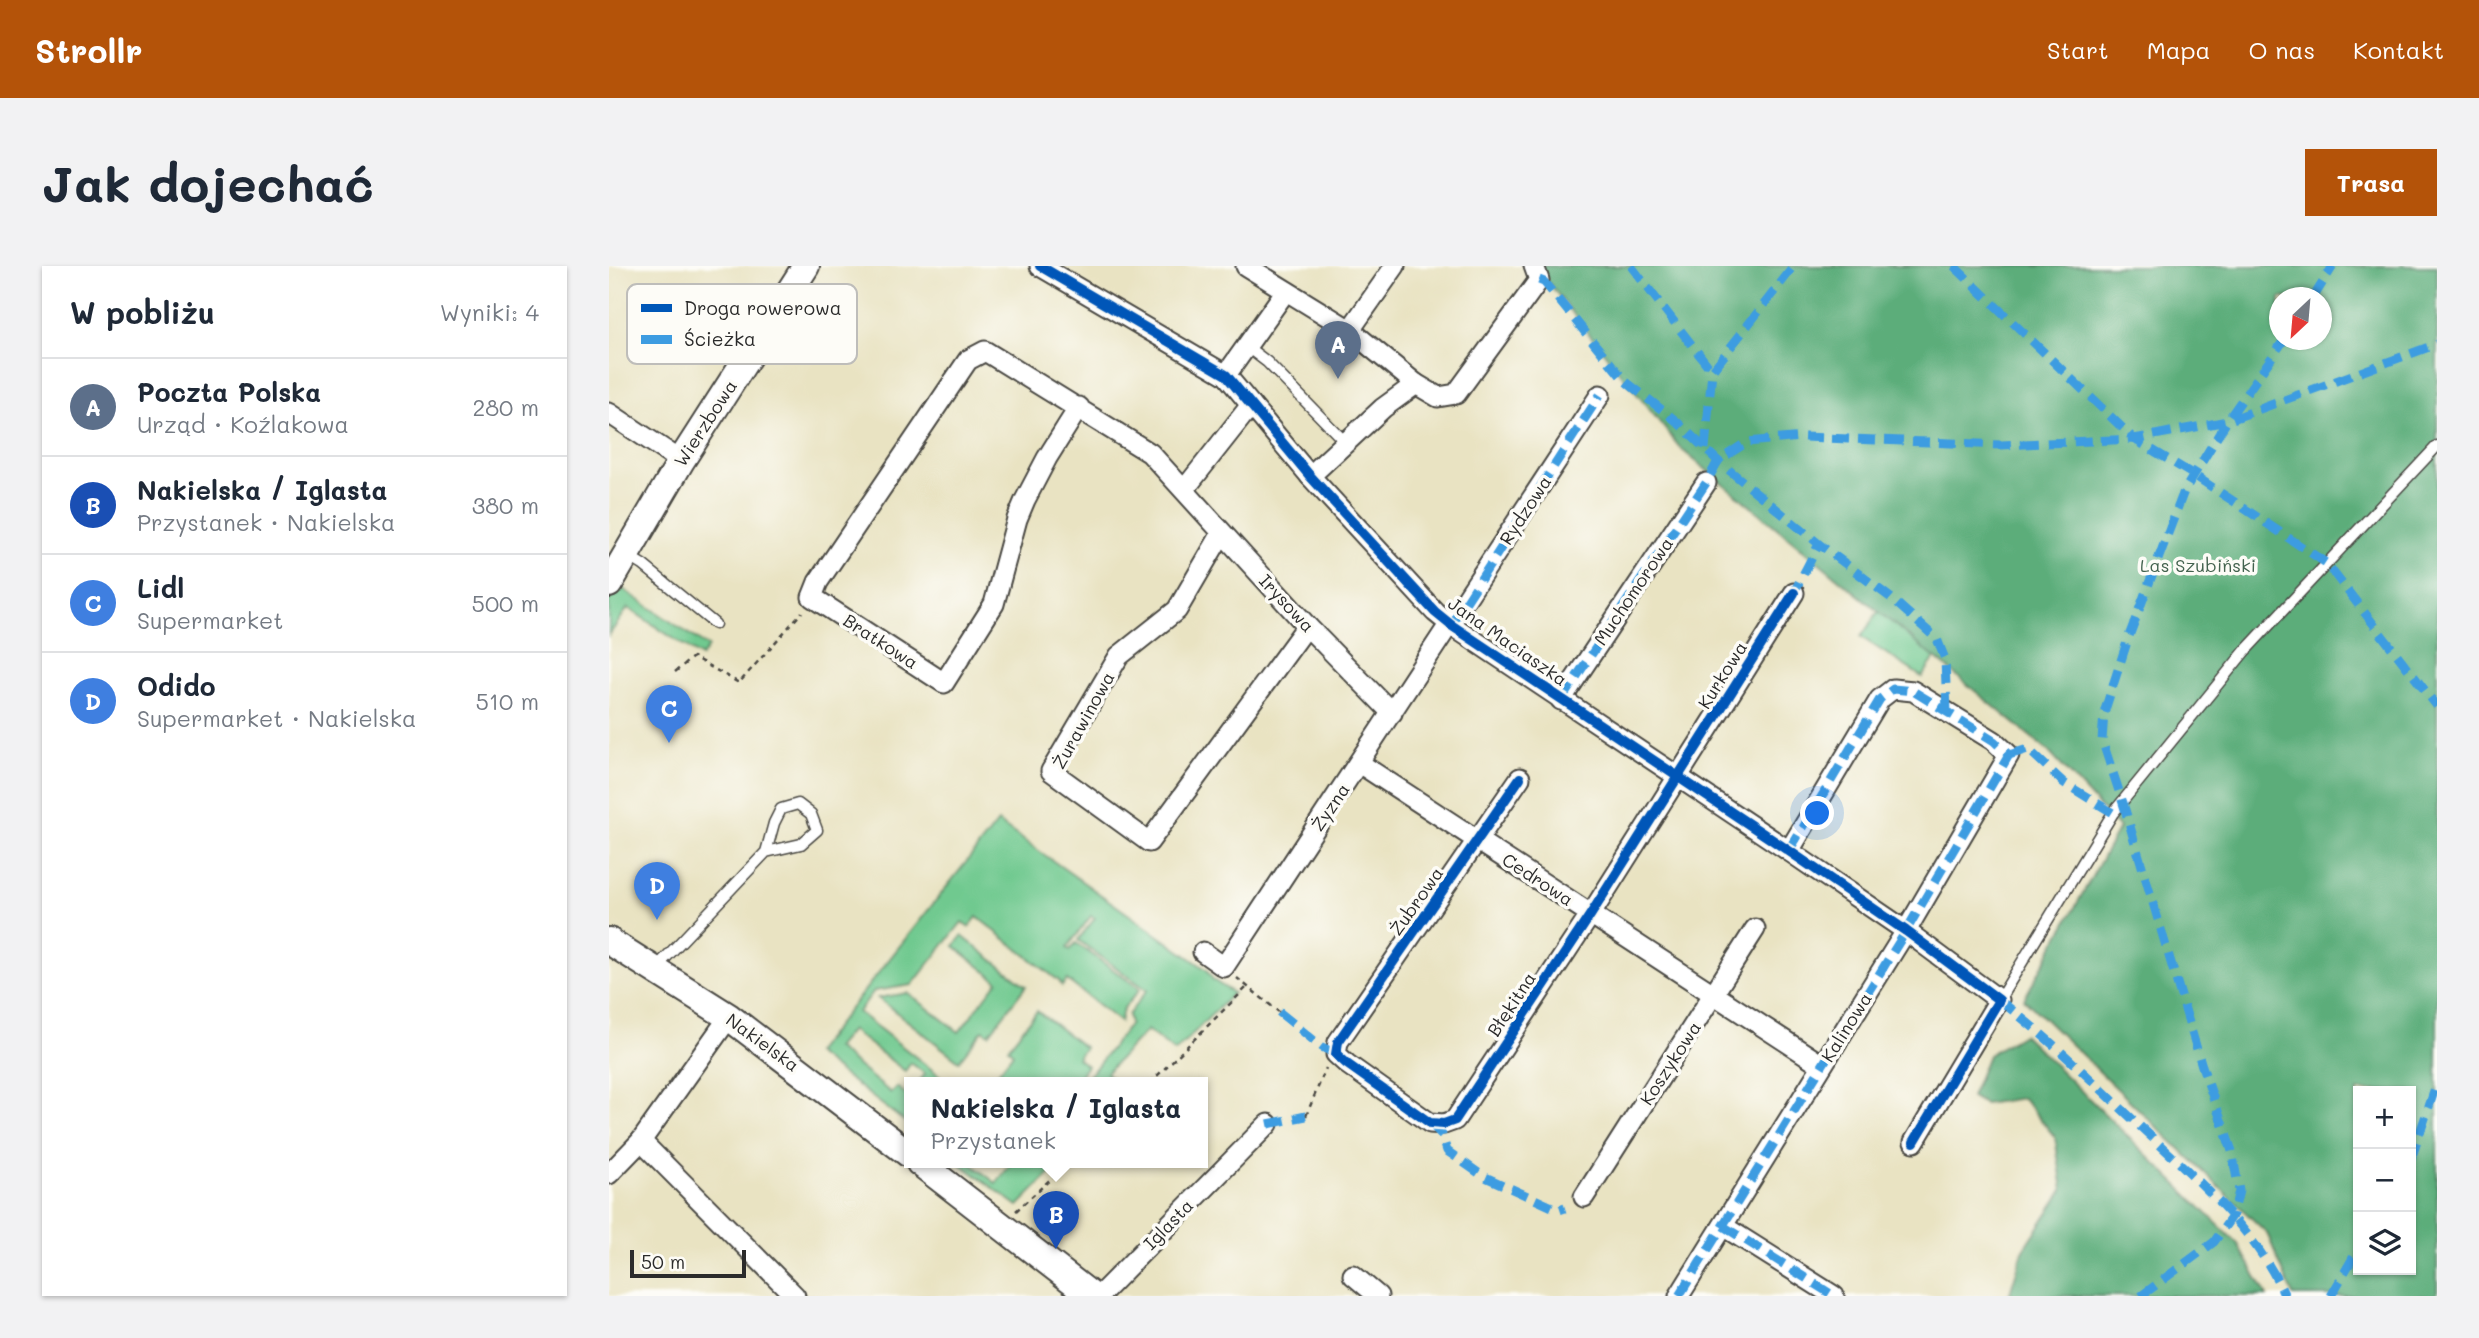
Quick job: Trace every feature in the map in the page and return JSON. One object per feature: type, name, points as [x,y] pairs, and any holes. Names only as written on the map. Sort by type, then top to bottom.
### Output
[{"type":"main road","name":"Wierzbowa","points":[[794,284],[806,266]]},
{"type":"main road","name":"Wierzbowa","points":[[609,584],[681,461],[743,364]]},
{"type":"main road","name":"Nakielska","points":[[609,941],[729,1017],[904,1150]]},
{"type":"main road","points":[[926,1168],[1085,1293]]},
{"type":"street","name":"Jana Maciaszka","points":[[1040,266],[1226,375],[1310,476],[1435,612],[1451,625],[1561,700],[1679,775],[1906,931],[1999,1000]]},
{"type":"street","points":[[1246,266],[1350,330],[1416,384],[1437,397],[1456,394],[1539,280],[1534,266]]},
{"type":"street","points":[[1350,330],[1395,266]]},
{"type":"street","points":[[1226,375],[1285,292]]},
{"type":"street","name":"Irysowa","points":[[812,597],[818,582],[968,360],[985,351],[1150,453],[1307,626],[1392,713]]},
{"type":"street","points":[[1310,476],[1383,408],[1416,384]]},
{"type":"street","name":"Rydzowa","points":[[1451,625],[1600,396]]},
{"type":"street","points":[[1184,490],[1251,405]]},
{"type":"street","name":"Bratkowa","points":[[812,597],[944,683],[994,604],[1025,500],[1079,407]]},
{"type":"street","points":[[609,413],[681,461]]},
{"type":"street","name":"Muchomorowa","points":[[1561,700],[1706,483]]},
{"type":"street","name":"Żurawinowa","points":[[1222,533],[1177,610],[1119,656],[1051,771],[1149,842],[1307,626]]},
{"type":"street","name":"Kurkowa","points":[[1679,775],[1794,593]]},
{"type":"street","name":"Żyzna","points":[[1224,967],[1451,625]]},
{"type":"street","name":"Kalinowa","points":[[1679,1296],[1906,931],[2009,755],[1994,741],[1913,691],[1893,689],[1880,699],[1790,851]]},
{"type":"street","name":"Cedrowa","points":[[1359,763],[1822,1065]]},
{"type":"street","name":"Błękitna","points":[[1337,1048],[1347,1064],[1430,1123],[1444,1124],[1455,1121],[1679,775]]},
{"type":"street","name":"Żubrowa","points":[[1337,1048],[1520,778]]},
{"type":"street","name":"Koszykowa","points":[[1584,1197],[1755,929]]},
{"type":"street","points":[[1203,952],[1224,967]]},
{"type":"street","points":[[1914,1142],[1999,1000]]},
{"type":"street","points":[[609,1174],[641,1141],[729,1017]]},
{"type":"street","name":"Iglasta","points":[[1085,1293],[1268,1124]]},
{"type":"street","points":[[641,1141],[795,1296]]},
{"type":"street","points":[[1723,1226],[1833,1296]]},
{"type":"street","points":[[1353,1275],[1378,1296]]},
{"type":"lane","points":[[1246,346],[1267,362],[1346,443]]},
{"type":"lane","points":[[1999,1000],[2113,813],[2245,651],[2437,446]]},
{"type":"lane","points":[[625,554],[643,565],[715,624]]},
{"type":"lane","points":[[655,970],[766,852],[773,823],[781,809],[798,804],[811,814],[817,830],[801,844],[766,852]]},
{"type":"path","points":[[675,672],[693,657],[739,683],[788,625],[808,606],[812,597]]},
{"type":"path","points":[[1224,967],[1279,1012]]},
{"type":"path","points":[[1156,1077],[1248,986]]},
{"type":"path","points":[[1306,1116],[1321,1076],[1337,1048]]},
{"type":"path","points":[[1014,1213],[1063,1168]]},
{"type":"green space","name":"Las Szubiński","points":[[1535,266],[2437,266],[2437,1296],[2293,1296],[2267,1233],[2024,999],[2119,828],[2048,751],[1681,449]]},
{"type":"green space","points":[[617,585],[708,647],[701,657],[628,608],[609,635],[609,600]]},
{"type":"green space","points":[[1880,609],[1941,649],[1922,677],[1861,637]]},
{"type":"green space","points":[[998,822],[1207,970],[1213,980],[1233,993],[1175,1052],[1147,1030],[1106,1073],[1110,1077],[1088,1077],[1130,1024],[1128,1015],[1147,990],[1078,940],[1095,918],[1091,916],[1067,948],[1070,950],[1076,943],[1140,989],[1123,1009],[1120,1022],[1067,980],[1062,986],[977,917],[969,927],[962,922],[912,985],[874,991],[858,1012],[939,1077],[923,1077],[925,1074],[911,1063],[905,1071],[851,1030],[836,1048],[891,1093],[897,1087],[904,1093],[904,1121],[815,1053]]},
{"type":"green space","points":[[962,936],[1026,986],[989,1034],[983,1030],[959,1061],[878,998],[908,993],[959,1032],[998,981],[954,946]]},
{"type":"green space","points":[[1037,1011],[1085,1048],[1077,1058],[1087,1066],[1079,1077],[995,1077],[1013,1053],[1008,1048]]},
{"type":"green space","points":[[2023,1034],[2238,1244],[2267,1296],[2009,1296],[2023,1251],[2063,1190],[2055,1137],[2023,1098],[1984,1104],[1971,1097],[1988,1055]]},
{"type":"green space","points":[[966,1168],[976,1168],[996,1183],[1008,1168],[1056,1168],[1018,1206]]},
{"type":"marked path","points":[[1631,266],[1712,371]]},
{"type":"marked path","points":[[1705,449],[1712,371],[1794,266]]},
{"type":"marked path","points":[[1954,266],[2134,439],[2227,421],[2437,344]]},
{"type":"marked path","points":[[2320,287],[2333,266]]},
{"type":"marked path","points":[[1539,280],[1544,282],[1625,381],[1675,420],[1718,461],[1819,544],[1891,598],[1937,639],[1945,659],[1947,712]]},
{"type":"marked path","points":[[2141,1296],[2214,1242],[2233,1215],[2239,1191],[2232,1151],[2202,1066],[2102,740],[2104,713],[2128,639],[2184,491],[2227,421],[2277,350]]},
{"type":"marked path","points":[[1451,625],[1600,395]]},
{"type":"marked path","points":[[1561,700],[1718,461],[1747,442],[1802,437],[2002,445],[2134,439],[2194,475],[2326,563],[2437,706]]},
{"type":"marked path","points":[[1791,598],[1819,544]]},
{"type":"marked path","points":[[1789,851],[1880,699],[1893,689],[1913,691],[1994,741],[2009,755]]},
{"type":"marked path","points":[[2009,755],[2028,749],[2064,783],[2113,813]]},
{"type":"marked path","points":[[1679,1296],[1906,931],[2009,755]]},
{"type":"marked path","points":[[1999,1000],[2073,1063],[2223,1206],[2257,1248],[2285,1296]]},
{"type":"marked path","points":[[1279,1012],[1322,1047],[1336,1054]]},
{"type":"marked path","points":[[2414,1149],[2437,1083]]},
{"type":"marked path","points":[[1268,1124],[1306,1116]]},
{"type":"marked path","points":[[1430,1123],[1442,1135],[1447,1151],[1483,1176],[1559,1210],[1565,1208]]},
{"type":"marked path","points":[[1723,1226],[1834,1296]]},
{"type":"marked path","points":[[2331,1296],[2353,1258]]},
{"type":"cycle path","points":[[1040,266],[1226,375],[1310,476],[1435,612],[1451,625],[1906,931],[1999,1000],[1914,1142]]},
{"type":"cycle path","points":[[1520,778],[1338,1042],[1336,1054],[1347,1064],[1430,1123],[1444,1124],[1455,1120],[1591,914],[1794,593]]},
{"type":"place","name":"Poczta Polska","points":[[1338,379]]},
{"type":"place","name":"Lidl","points":[[669,743]]},
{"type":"place","name":"Odido","points":[[657,920]]},
{"type":"place","name":"Nakielska / Iglasta","points":[[1056,1249]]}]
